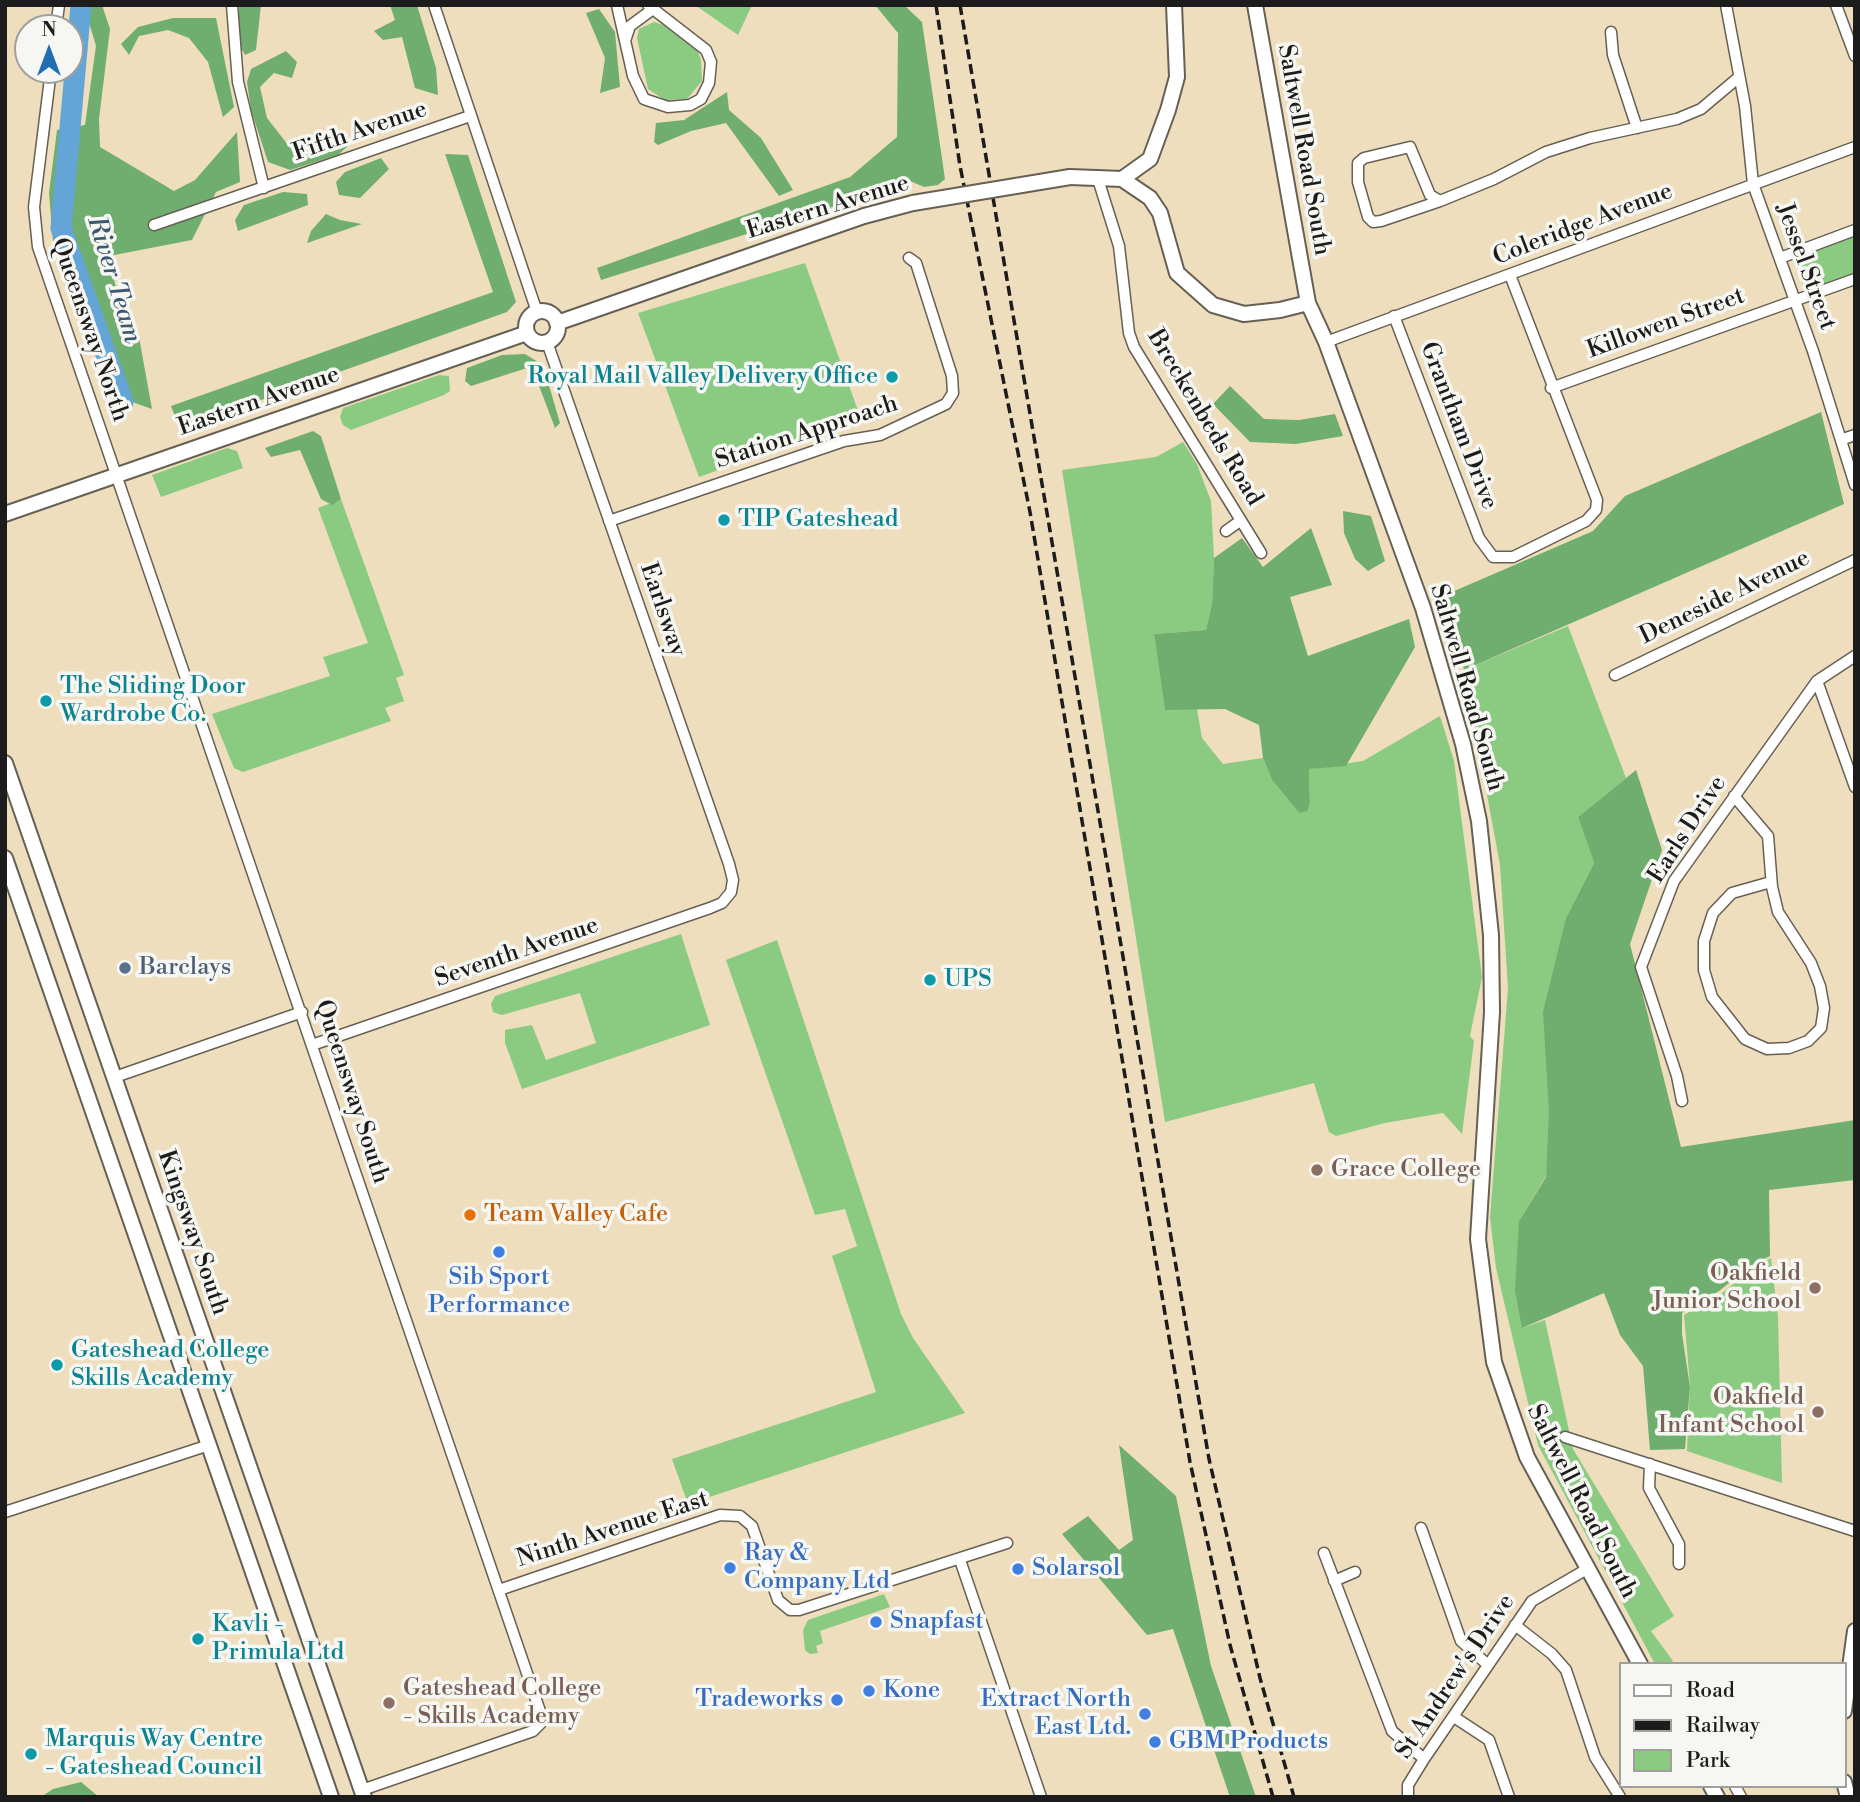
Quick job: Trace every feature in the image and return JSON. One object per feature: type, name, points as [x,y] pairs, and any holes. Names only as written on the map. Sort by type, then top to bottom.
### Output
[{"type":"street","name":"Fifth Avenue","points":[[232,5],[238,82],[264,188]]},
{"type":"street","points":[[434,5],[537,312]]},
{"type":"street","points":[[617,5],[625,41],[633,76],[644,99],[668,107],[680,107],[701,99],[711,73],[706,50],[651,7],[631,26],[625,41]]},
{"type":"street","points":[[1174,5],[1177,77],[1168,110],[1150,159],[1122,179],[1150,198],[1160,213],[1177,273],[1200,296],[1227,311],[1244,314],[1280,310],[1308,303]]},
{"type":"street","name":"Saltwell Road South","points":[[1255,5],[1308,303],[1326,342],[1423,608],[1463,744],[1479,821],[1491,935],[1490,1086],[1478,1220],[1479,1266],[1497,1375],[1527,1457],[1639,1662]]},
{"type":"street","name":"Jessel Street","points":[[1726,5],[1739,77],[1753,184],[1843,439],[1855,485]]},
{"type":"street","points":[[1836,5],[1855,56]]},
{"type":"street","points":[[1611,32],[1613,55],[1637,128]]},
{"type":"street","points":[[1440,201],[1430,195],[1410,147],[1364,158],[1358,163],[1363,202],[1373,222],[1440,201],[1494,179],[1546,152],[1677,119],[1701,109],[1739,77]]},
{"type":"street","name":"Queensway North","points":[[49,84],[34,207],[35,234],[118,475]]},
{"type":"street","name":"Fifth Avenue","points":[[154,225],[470,116]]},
{"type":"street","name":"Coleridge Avenue","points":[[1326,342],[1855,147]]},
{"type":"street","name":"Breckenbeds Road","points":[[1097,176],[1119,246],[1129,333],[1134,347],[1262,553]]},
{"type":"street","name":"Eastern Avenue","points":[[557,323],[864,216],[913,203],[1070,177],[1122,179]]},
{"type":"street","points":[[1780,258],[1855,230]]},
{"type":"street","name":"Station Approach","points":[[609,521],[844,441],[880,435],[946,404],[953,393],[952,376],[916,263],[909,258]]},
{"type":"street","points":[[1510,275],[1552,387]]},
{"type":"street","name":"Killowen Street","points":[[1552,387],[1855,279]]},
{"type":"street","points":[[537,312],[547,312],[557,323],[557,332],[547,342],[533,341],[527,333],[528,318],[537,312]]},
{"type":"street","name":"Grantham Drive","points":[[1394,316],[1486,549],[1493,557],[1513,557],[1586,521],[1596,510],[1597,500],[1552,387]]},
{"type":"street","name":"Eastern Avenue","points":[[5,514],[527,333]]},
{"type":"street","name":"Earlsway","points":[[547,342],[729,864],[733,880],[731,892]]},
{"type":"street","points":[[1843,439],[1855,435]]},
{"type":"street","name":"Queensway South","points":[[118,475],[541,1714],[541,1723],[533,1731],[363,1794]]},
{"type":"street","points":[[1226,531],[1240,521]]},
{"type":"street","name":"Deneside Avenue","points":[[1615,675],[1855,560]]},
{"type":"street","name":"Earls Drive","points":[[1682,1101],[1677,1076],[1641,967],[1674,881],[1817,681],[1855,656]]},
{"type":"street","points":[[1817,681],[1855,787]]},
{"type":"street","name":"Kingsway South","points":[[5,763],[363,1794]]},
{"type":"street","points":[[1734,796],[1768,836],[1771,882],[1778,912],[1811,963],[1824,1007],[1821,1028],[1808,1041],[1789,1048],[1767,1049],[1745,1039],[1712,997],[1704,970],[1704,941],[1713,913],[1732,893],[1771,882]]},
{"type":"street","points":[[5,858],[331,1797]]},
{"type":"street","name":"Seventh Avenue","points":[[312,1045],[710,908],[722,903],[731,892]]},
{"type":"street","points":[[115,1077],[302,1012]]},
{"type":"street","points":[[1565,1437],[1855,1531]]},
{"type":"street","points":[[5,1512],[209,1445]]},
{"type":"street","points":[[1650,1464],[1649,1488],[1679,1544],[1679,1564]]},
{"type":"street","name":"Ninth Avenue East","points":[[499,1590],[730,1514],[752,1526],[778,1600],[790,1610],[799,1611],[1007,1543]]},
{"type":"street","points":[[1421,1528],[1461,1641],[1488,1665]]},
{"type":"street","points":[[1324,1553],[1392,1731],[1424,1759]]},
{"type":"street","points":[[960,1560],[1041,1797]]},
{"type":"street","name":"St Andrew's Drive","points":[[1408,1797],[1408,1785],[1424,1759],[1532,1601],[1587,1569]]},
{"type":"street","points":[[1334,1581],[1355,1572]]},
{"type":"street","points":[[1515,1625],[1552,1654],[1566,1670],[1595,1756],[1620,1797]]},
{"type":"street","points":[[1846,1692],[1855,1631]]},
{"type":"street","points":[[1454,1717],[1489,1740],[1509,1797]]},
{"type":"green space","points":[[89,5],[102,5],[110,29],[99,119],[100,147],[174,191],[195,180],[237,132],[240,182],[216,192],[192,240],[109,256],[115,284],[139,337],[152,409],[132,402],[98,358],[53,241],[49,193],[57,130],[85,125],[96,46],[88,19]]},
{"type":"green space","points":[[239,5],[261,5],[256,50],[245,55],[238,42]]},
{"type":"green space","points":[[390,5],[417,5],[436,68],[438,95],[415,88],[402,37],[383,40],[374,31],[395,20]]},
{"type":"green space","points":[[695,5],[752,5],[738,35]]},
{"type":"green space","points":[[875,5],[904,5],[922,22],[945,179],[938,185],[924,187],[908,180],[872,187],[864,197],[601,280],[597,268],[850,177],[897,137],[898,33]]},
{"type":"green space","points":[[599,9],[615,32],[620,87],[600,93],[605,58],[586,13]]},
{"type":"green space","points":[[173,18],[216,18],[234,107],[223,117],[208,62],[189,38],[168,30],[139,36],[129,55],[121,44],[138,27]]},
{"type":"green space","points":[[654,22],[663,25],[698,52],[702,81],[687,99],[665,100],[648,89],[637,38],[639,29]]},
{"type":"green space","points":[[286,51],[297,62],[292,78],[274,73],[260,87],[267,118],[292,150],[340,137],[348,146],[338,155],[290,170],[268,162],[251,110],[247,82],[251,69]]},
{"type":"green space","points":[[727,92],[729,110],[761,138],[793,190],[779,196],[726,123],[691,131],[658,145],[654,142],[656,123],[684,120]]},
{"type":"green space","points":[[445,154],[468,155],[516,302],[507,312],[180,429],[171,406],[493,292]]},
{"type":"green space","points":[[381,158],[389,169],[360,198],[339,195],[336,182],[345,172]]},
{"type":"green space","points":[[283,192],[307,194],[308,205],[238,231],[235,220],[244,205]]},
{"type":"green space","points":[[326,214],[362,224],[307,243],[311,231]]},
{"type":"green space","points":[[1855,236],[1855,273],[1805,291],[1794,259]]},
{"type":"green space","points":[[805,263],[861,419],[699,477],[638,313]]},
{"type":"green space","points":[[525,354],[543,365],[560,423],[555,428],[533,370],[527,368],[471,386],[465,381],[467,368],[502,355]]},
{"type":"green space","points":[[439,375],[449,376],[450,391],[444,395],[351,430],[343,425],[340,417],[343,408]]},
{"type":"green space","points":[[1230,386],[1264,419],[1299,420],[1335,414],[1343,436],[1296,444],[1250,442],[1213,404]]},
{"type":"green space","points":[[1821,412],[1844,504],[1464,670],[1445,595],[1593,531],[1625,496]]},
{"type":"green space","points":[[313,431],[321,436],[341,499],[332,505],[321,499],[300,450],[271,457],[265,448]]},
{"type":"green space","points":[[1183,442],[1197,464],[1211,501],[1214,558],[1212,604],[1206,630],[1154,634],[1165,709],[1197,709],[1202,738],[1223,764],[1263,758],[1272,780],[1299,813],[1310,804],[1309,769],[1363,761],[1440,716],[1454,761],[1482,977],[1470,1036],[1474,1041],[1462,1134],[1443,1113],[1385,1123],[1336,1136],[1329,1132],[1314,1083],[1165,1122],[1062,470],[1156,457]]},
{"type":"green space","points":[[227,448],[237,451],[243,468],[161,497],[152,475]]},
{"type":"green space","points":[[341,499],[404,675],[396,678],[404,701],[385,708],[391,721],[243,772],[234,768],[212,714],[330,676],[323,657],[368,643],[318,508]]},
{"type":"green space","points":[[1343,511],[1371,516],[1385,561],[1368,571],[1355,559],[1344,533]]},
{"type":"green space","points":[[1311,528],[1332,585],[1290,597],[1308,656],[1409,619],[1415,647],[1346,766],[1309,769],[1310,803],[1307,811],[1299,813],[1272,780],[1263,758],[1259,725],[1225,709],[1165,710],[1154,634],[1206,630],[1212,604],[1214,558],[1242,538],[1263,567]]},
{"type":"green space","points":[[1568,626],[1626,778],[1578,817],[1594,863],[1566,918],[1546,1176],[1519,1221],[1522,1328],[1545,1320],[1573,1449],[1674,1616],[1651,1631],[1671,1662],[1654,1662],[1538,1445],[1496,1268],[1490,1217],[1508,988],[1500,865],[1464,670]]},
{"type":"green space","points":[[1636,770],[1662,850],[1630,944],[1681,1147],[1855,1120],[1855,1180],[1769,1190],[1770,1256],[1750,1266],[1719,1291],[1682,1313],[1682,1334],[1690,1387],[1685,1449],[1650,1450],[1643,1366],[1620,1335],[1604,1293],[1522,1328],[1515,1291],[1519,1221],[1546,1177],[1549,1111],[1543,1012],[1566,918],[1594,863],[1578,817]]},
{"type":"green space","points":[[681,934],[710,1025],[522,1089],[505,1043],[505,1030],[532,1025],[546,1060],[596,1043],[580,993],[502,1015],[493,1012],[491,1004],[495,996]]},
{"type":"green space","points":[[777,940],[901,1314],[913,1338],[965,1413],[688,1504],[672,1459],[876,1392],[832,1256],[857,1246],[845,1209],[815,1215],[726,960]]},
{"type":"green space","points":[[1771,1258],[1778,1317],[1782,1483],[1687,1451],[1690,1385],[1684,1315],[1721,1294],[1753,1268]]},
{"type":"green space","points":[[1119,1445],[1176,1496],[1211,1666],[1256,1797],[1230,1797],[1173,1629],[1147,1635],[1062,1534],[1088,1516],[1119,1550],[1133,1540]]},
{"type":"green space","points":[[884,1594],[890,1607],[820,1631],[823,1643],[816,1646],[818,1653],[810,1654],[805,1650],[803,1630],[808,1620]]},
{"type":"green space","points":[[81,1782],[99,1797],[41,1797],[53,1789]]},
{"type":"waterway","name":"River Team","points":[[81,5],[61,228],[123,402]]},
{"type":"railway","points":[[936,5],[960,166],[1030,512],[1190,1462],[1230,1645],[1273,1797]]},
{"type":"railway","points":[[960,5],[1209,1459],[1260,1678],[1294,1797]]},
{"type":"place","name":"Royal Mail Valley Delivery Office","points":[[892,377]]},
{"type":"place","name":"TIP Gateshead","points":[[724,520]]},
{"type":"place","name":"The Sliding Door Wardrobe Co.","points":[[46,701]]},
{"type":"place","name":"Barclays","points":[[125,968]]},
{"type":"place","name":"UPS","points":[[930,980]]},
{"type":"place","name":"Grace College","points":[[1317,1170]]},
{"type":"place","name":"Team Valley Cafe","points":[[470,1215]]},
{"type":"place","name":"Sib Sport Performance","points":[[499,1252]]},
{"type":"place","name":"Oakfield Junior School","points":[[1815,1288]]},
{"type":"place","name":"Gateshead College Skills Academy","points":[[57,1365]]},
{"type":"place","name":"Oakfield Infant School","points":[[1818,1412]]},
{"type":"place","name":"Ray & Company Ltd","points":[[730,1568]]},
{"type":"place","name":"Solarsol","points":[[1018,1569]]},
{"type":"place","name":"Snapfast","points":[[876,1622]]},
{"type":"place","name":"Kavli - Primula Ltd","points":[[198,1639]]},
{"type":"place","name":"Kone","points":[[869,1691]]},
{"type":"place","name":"Tradeworks","points":[[837,1700]]},
{"type":"place","name":"Gateshead College - Skills Academy","points":[[389,1703]]},
{"type":"place","name":"Extract North East Ltd.","points":[[1145,1714]]},
{"type":"place","name":"GBM Products","points":[[1155,1742]]},
{"type":"place","name":"Marquis Way Centre - Gateshead Council","points":[[31,1754]]}]
